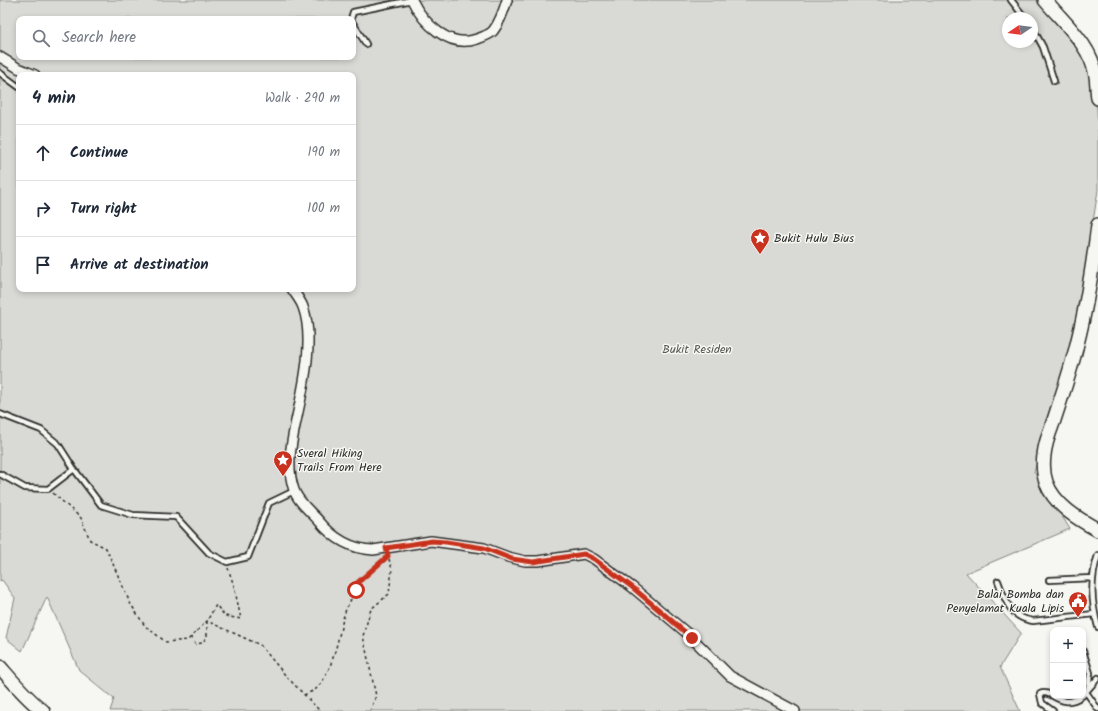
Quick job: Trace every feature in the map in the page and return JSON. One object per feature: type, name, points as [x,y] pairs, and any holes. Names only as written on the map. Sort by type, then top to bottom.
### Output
[{"type":"main road","points":[[1045,0],[1083,43],[1096,76],[1098,98]]},
{"type":"main road","points":[[1098,225],[1086,303],[1077,345],[1071,370],[1049,435],[1044,454],[1044,468],[1046,481],[1050,491],[1063,507],[1082,522],[1098,530]]},
{"type":"main road","points":[[0,667],[18,689],[32,703],[43,711]]},
{"type":"street","points":[[412,0],[420,13],[432,27],[449,38],[464,41],[479,38],[492,32],[500,20],[507,0]]},
{"type":"street","points":[[0,57],[28,72]]},
{"type":"street","points":[[294,292],[303,307],[308,329],[307,357],[303,392],[289,459],[290,472],[294,491],[297,497],[336,538],[353,547],[364,550],[387,552],[432,541],[446,542],[484,548],[512,559],[533,562],[584,554],[594,559],[632,587],[688,634],[730,676],[795,711]]},
{"type":"lane","points":[[352,16],[353,12],[412,0]]},
{"type":"lane","points":[[1011,0],[1020,12]]},
{"type":"lane","points":[[356,28],[366,44]]},
{"type":"lane","points":[[1038,38],[1043,47],[1054,81]]},
{"type":"lane","points":[[0,73],[16,85]]},
{"type":"lane","points":[[0,414],[41,430],[58,444],[101,505],[133,515],[176,517],[210,553],[227,562],[248,556],[269,503],[294,491]]},
{"type":"lane","points":[[0,474],[25,488],[48,489],[74,468]]},
{"type":"lane","points":[[1098,555],[1092,578],[1094,614],[1098,627]]},
{"type":"lane","points":[[1049,580],[1092,578]]},
{"type":"lane","points":[[998,581],[1005,600],[1010,608],[1024,620],[1033,621],[1094,614]]},
{"type":"lane","points":[[1086,660],[1090,673],[1086,689]]},
{"type":"lane","points":[[1086,692],[1098,678]]},
{"type":"lane","points":[[1050,696],[1044,692],[1040,694],[1042,703],[1052,711]]},
{"type":"lane","points":[[1086,694],[1098,709]]},
{"type":"lane","points":[[1056,699],[1064,702],[1074,701],[1077,699]]},
{"type":"path","points":[[48,489],[81,518],[90,540],[106,548],[130,603],[145,626],[166,642],[188,640],[207,621],[216,606],[225,616],[241,619],[227,562]]},
{"type":"path","points":[[304,695],[316,689],[327,674],[344,614],[356,590],[356,584],[387,552],[392,569],[389,594],[371,609],[363,636],[376,696],[370,711]]},
{"type":"path","points":[[191,637],[194,644],[202,643],[207,637],[207,621]]},
{"type":"path","points":[[207,621],[260,645],[320,711]]},
{"type":"green space","name":"Bukit Residen","points":[[0,0],[1037,0],[1081,43],[1094,71],[1098,124],[1098,190],[1074,342],[1034,472],[1070,529],[966,573],[1021,633],[1000,667],[1020,711],[110,711],[114,699],[79,670],[47,597],[22,651],[6,638],[15,598],[2,580],[0,581]]},
{"type":"place","name":"Bukit Hulu Bius","points":[[760,255]]},
{"type":"place","name":"Sveral Hiking Trails From Here","points":[[283,477]]},
{"type":"place","name":"Balai Bomba dan Penyelamat Kuala Lipis","points":[[1078,618]]},
{"type":"route","points":[[356,590],[356,584],[388,556],[386,548],[432,541],[446,542],[480,547],[512,559],[533,562],[584,554],[594,559],[632,587],[692,638]]}]
